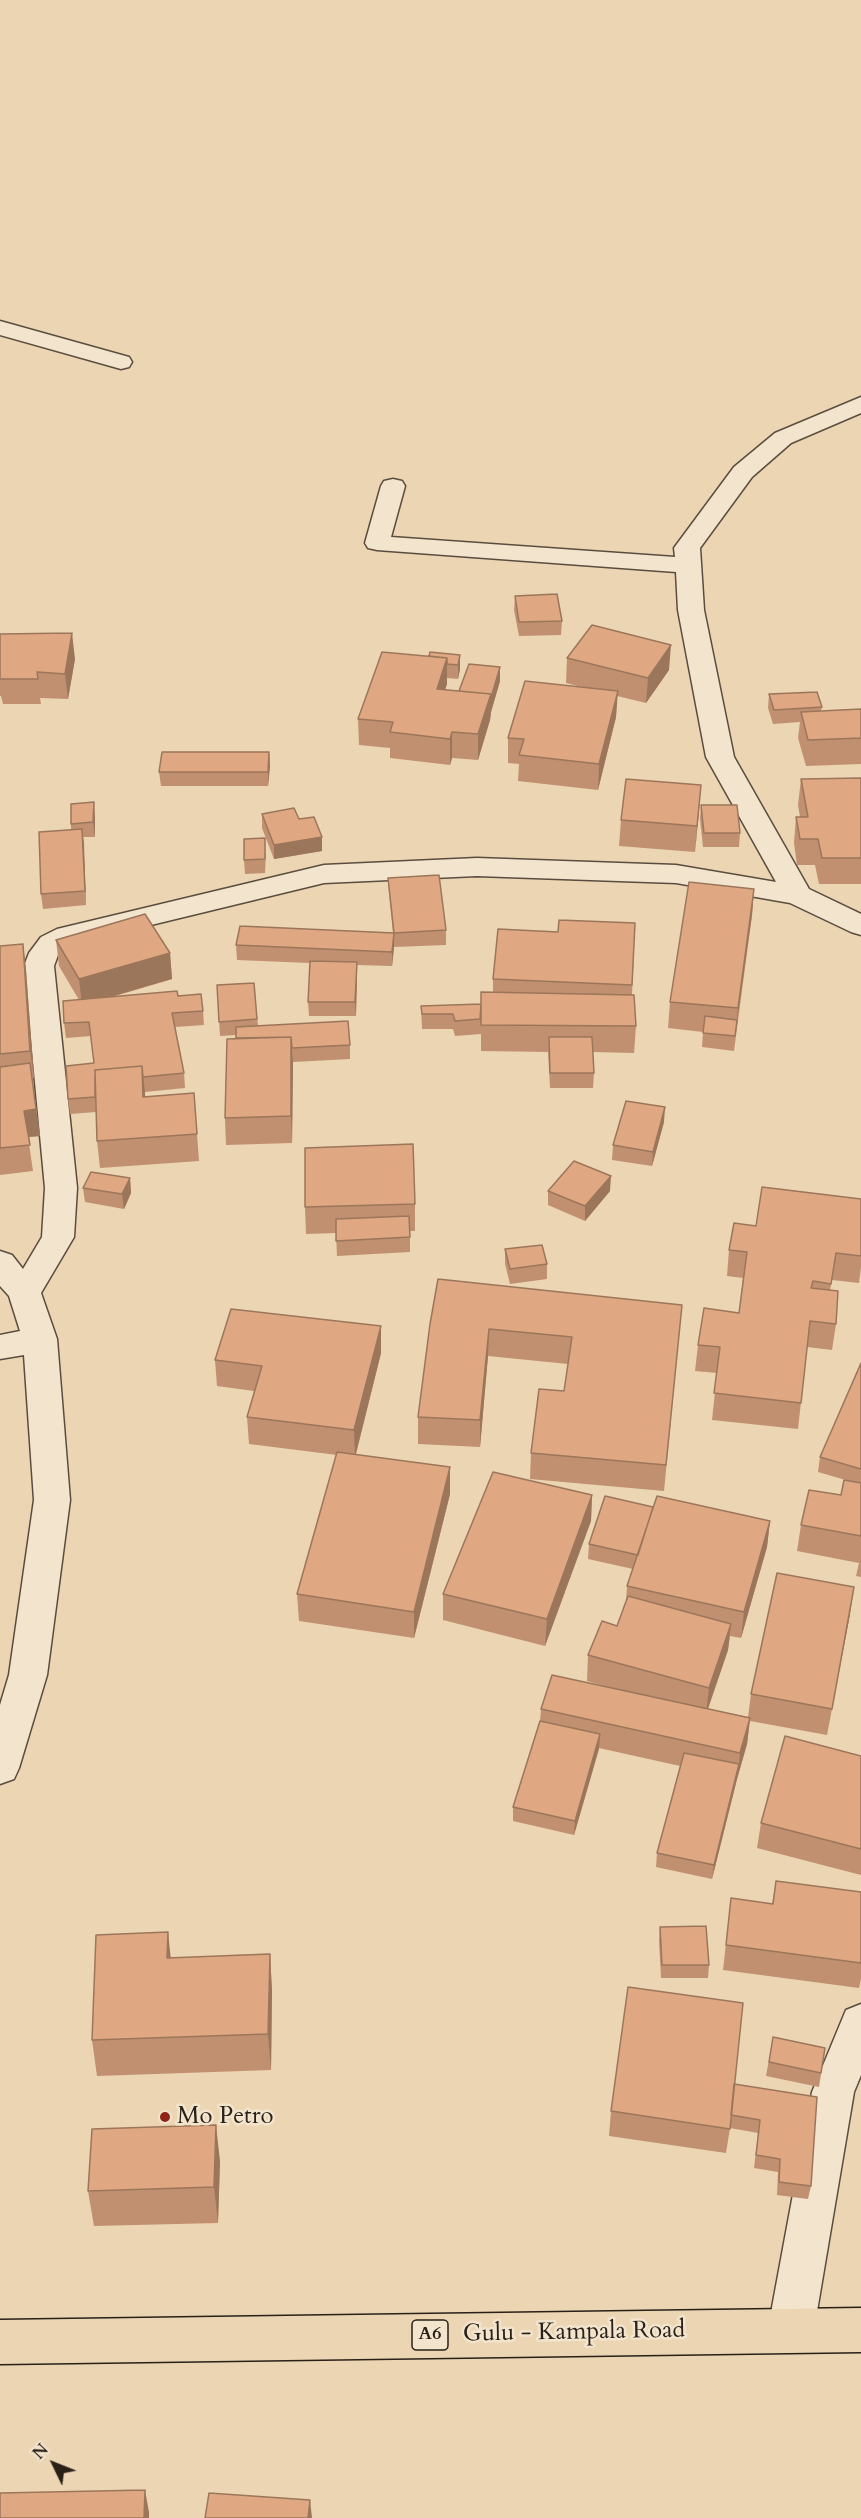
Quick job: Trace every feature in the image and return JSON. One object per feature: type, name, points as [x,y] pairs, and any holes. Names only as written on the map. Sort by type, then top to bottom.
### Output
[{"type":"main road","name":"Gulu - Kampala Road","points":[[0,2342],[861,2330]]},
{"type":"street","points":[[0,328],[121,362]]},
{"type":"street","points":[[798,895],[720,757],[691,610],[687,549],[743,472],[783,438],[861,404]]},
{"type":"street","points":[[393,486],[378,543],[688,565]]},
{"type":"street","points":[[24,1292],[38,1273],[58,1237],[61,1188],[39,966],[44,953],[51,944],[67,936],[324,873],[477,867],[676,874],[798,895],[861,926]]},
{"type":"street","points":[[0,1263],[24,1292],[40,1339],[52,1500],[28,1675],[0,1767]]},
{"type":"street","points":[[0,1347],[40,1339]]},
{"type":"street","points":[[791,2330],[833,2092],[861,2023]]},
{"type":"building","points":[[557,594],[562,621],[519,622],[515,596]]},
{"type":"building","points":[[592,625],[671,645],[648,678],[567,658]]},
{"type":"building","points":[[72,633],[65,674],[37,672],[38,679],[0,679],[0,634]]},
{"type":"building","points":[[382,652],[447,658],[437,689],[491,694],[478,734],[452,732],[450,739],[390,732],[393,722],[358,719]]},
{"type":"building","points":[[430,652],[460,655],[458,665],[447,664],[447,658],[429,656]]},
{"type":"building","points":[[469,664],[500,667],[491,698],[491,694],[459,691]]},
{"type":"building","points":[[525,681],[618,691],[599,764],[519,755],[524,739],[508,738]]},
{"type":"building","points":[[817,692],[822,707],[774,710],[769,694]]},
{"type":"building","points":[[861,709],[861,738],[808,740],[801,712]]},
{"type":"building","points":[[162,752],[269,752],[268,772],[159,772]]},
{"type":"building","points":[[861,778],[861,858],[822,858],[818,839],[800,839],[796,817],[808,817],[801,779]]},
{"type":"building","points":[[626,779],[701,785],[697,826],[621,820]]},
{"type":"building","points":[[94,802],[93,822],[71,824],[71,804]]},
{"type":"building","points":[[701,805],[737,805],[740,833],[704,833]]},
{"type":"building","points":[[294,808],[299,819],[314,817],[322,837],[274,845],[262,814]]},
{"type":"building","points":[[82,829],[85,891],[41,894],[39,832]]},
{"type":"building","points":[[265,838],[265,859],[244,860],[244,839]]},
{"type":"building","points":[[439,875],[446,930],[394,933],[388,878]]},
{"type":"building","points":[[689,882],[754,889],[738,1008],[670,1002]]},
{"type":"building","points":[[145,914],[170,953],[79,979],[56,940]]},
{"type":"building","points":[[559,920],[635,923],[632,985],[493,979],[498,929],[558,932]]},
{"type":"building","points":[[240,926],[394,933],[392,952],[236,945]]},
{"type":"building","points":[[23,944],[30,1051],[0,1054],[0,946]]},
{"type":"building","points":[[310,961],[357,962],[355,1002],[308,1002]]},
{"type":"building","points":[[254,983],[257,1019],[219,1022],[217,985]]},
{"type":"building","points":[[177,991],[178,996],[201,994],[203,1011],[172,1013],[184,1073],[143,1077],[142,1066],[95,1070],[95,1097],[68,1099],[66,1066],[94,1063],[89,1022],[64,1023],[63,1001]]},
{"type":"building","points":[[481,992],[634,995],[636,1026],[481,1025]]},
{"type":"building","points":[[481,1004],[480,1019],[455,1021],[453,1014],[422,1014],[421,1006]]},
{"type":"building","points":[[705,1016],[737,1020],[735,1036],[703,1033]]},
{"type":"building","points":[[348,1021],[350,1045],[292,1048],[291,1037],[236,1038],[236,1027]]},
{"type":"building","points":[[291,1037],[291,1116],[225,1118],[227,1039]]},
{"type":"building","points":[[549,1037],[592,1037],[594,1073],[550,1073]]},
{"type":"building","points":[[30,1063],[36,1109],[24,1111],[30,1145],[0,1148],[0,1067]]},
{"type":"building","points":[[142,1066],[143,1097],[194,1093],[197,1134],[97,1141],[95,1070]]},
{"type":"building","points":[[626,1101],[665,1107],[653,1152],[613,1145]]},
{"type":"building","points":[[413,1144],[415,1204],[305,1207],[305,1148]]},
{"type":"building","points":[[574,1161],[611,1176],[585,1206],[548,1191]]},
{"type":"building","points":[[91,1172],[130,1178],[122,1194],[83,1188]]},
{"type":"building","points":[[762,1187],[861,1199],[861,1256],[836,1253],[831,1284],[813,1281],[811,1288],[838,1291],[836,1324],[810,1321],[801,1403],[714,1393],[720,1347],[698,1345],[704,1308],[739,1313],[747,1252],[729,1250],[734,1223],[756,1226]]},
{"type":"building","points":[[409,1216],[410,1237],[336,1241],[336,1219]]},
{"type":"building","points":[[542,1245],[547,1264],[510,1269],[505,1249]]},
{"type":"building","points":[[438,1279],[682,1305],[666,1465],[531,1453],[539,1389],[564,1391],[572,1337],[489,1329],[480,1420],[418,1417]]},
{"type":"building","points":[[231,1309],[381,1326],[354,1430],[247,1417],[262,1366],[215,1360]]},
{"type":"building","points":[[861,1363],[861,1469],[820,1457]]},
{"type":"building","points":[[337,1452],[450,1467],[414,1612],[297,1594]]},
{"type":"building","points":[[493,1472],[592,1495],[547,1619],[443,1594]]},
{"type":"building","points":[[844,1480],[861,1483],[861,1536],[801,1525],[809,1490],[841,1495]]},
{"type":"building","points":[[605,1496],[653,1507],[638,1555],[589,1544]]},
{"type":"building","points":[[657,1496],[770,1521],[744,1612],[627,1586]]},
{"type":"building","points":[[777,1573],[854,1587],[832,1709],[751,1694]]},
{"type":"building","points":[[628,1596],[731,1624],[709,1688],[588,1655],[602,1621],[617,1626]]},
{"type":"building","points":[[552,1675],[750,1718],[740,1753],[541,1709]]},
{"type":"building","points":[[540,1721],[600,1734],[575,1821],[513,1807]]},
{"type":"building","points":[[785,1736],[861,1756],[861,1849],[761,1823]]},
{"type":"building","points":[[684,1753],[739,1764],[714,1865],[657,1853]]},
{"type":"building","points":[[776,1881],[861,1892],[861,1963],[726,1945],[731,1898],[773,1904]]},
{"type":"building","points":[[706,1926],[709,1965],[662,1965],[660,1927]]},
{"type":"building","points":[[168,1932],[167,1958],[270,1954],[268,2034],[92,2040],[96,1935]]},
{"type":"building","points":[[628,1987],[743,2003],[730,2129],[611,2111]]},
{"type":"building","points":[[773,2037],[825,2048],[821,2073],[769,2062]]},
{"type":"building","points":[[734,2084],[817,2097],[811,2186],[779,2182],[780,2159],[756,2155],[760,2120],[731,2115]]},
{"type":"building","points":[[216,2125],[214,2187],[88,2191],[92,2129]]},
{"type":"building","points":[[145,2490],[144,2518],[0,2518],[0,2493]]},
{"type":"building","points":[[209,2493],[310,2500],[308,2518],[205,2518]]},
{"type":"place","name":"Mo Petro","points":[[165,2117]]}]
